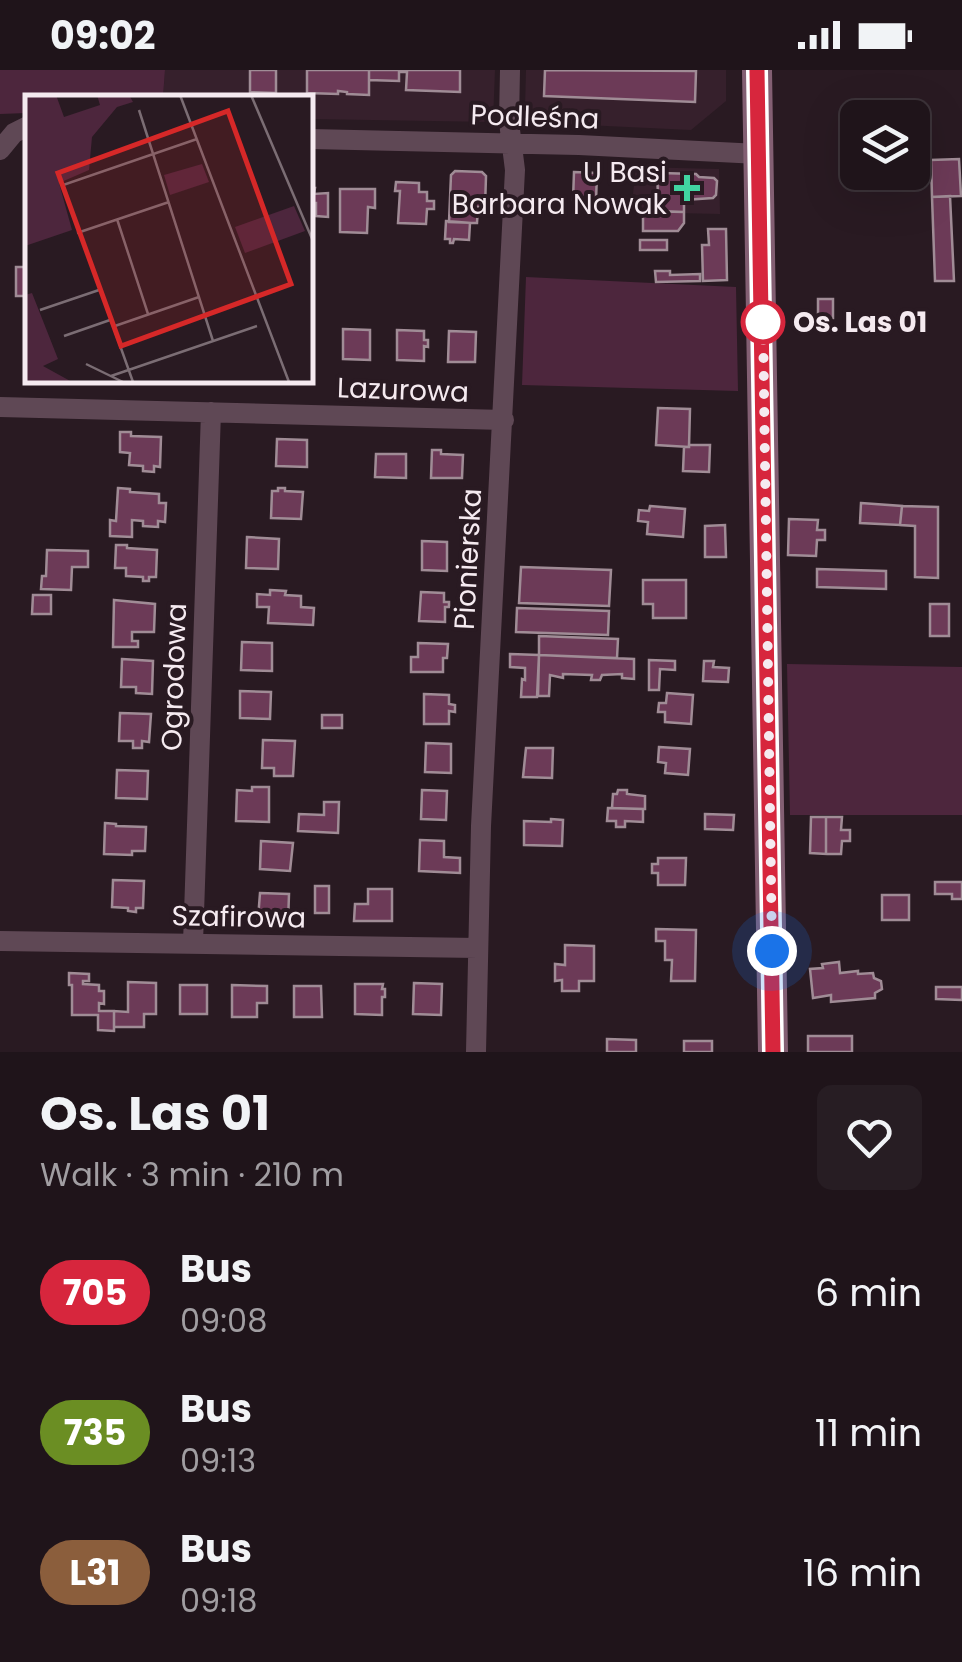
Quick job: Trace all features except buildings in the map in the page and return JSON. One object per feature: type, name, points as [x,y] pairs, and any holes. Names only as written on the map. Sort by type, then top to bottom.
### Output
[{"type":"main road","points":[[757,70],[773,1052]]},
{"type":"street","name":"Pionierska","points":[[476,1052],[481,826],[516,170],[509,122],[510,70]]},
{"type":"street","points":[[2,147],[25,128]]},
{"type":"street","name":"Podleśna","points":[[312,139],[579,145],[758,154]]},
{"type":"street","name":"Lazurowa","points":[[0,407],[504,420]]},
{"type":"street","name":"Ogrodowa","points":[[193,944],[210,412]]},
{"type":"street","name":"Szafirowa","points":[[0,942],[478,948]]},
{"type":"shaded area","points":[[0,70],[165,70],[163,95],[25,95],[25,113],[0,114]]},
{"type":"shaded area","points":[[165,70],[495,70],[493,122],[312,119],[312,95],[163,95]]},
{"type":"shaded area","points":[[526,70],[726,70],[726,101],[691,130],[543,123],[534,120],[525,108]]},
{"type":"shaded area","points":[[636,167],[719,169],[720,214],[631,212]]},
{"type":"shaded area","points":[[526,277],[736,287],[738,391],[522,385]]},
{"type":"shaded area","points":[[787,664],[962,667],[962,815],[790,815]]},
{"type":"bus line","name":"705","points":[[757,70],[773,1052]]},
{"type":"place","name":"U Basi Barbara Nowak","points":[[687,188]]},
{"type":"place","name":"Os. Las 01","points":[[763,322]]},
{"type":"route","points":[[763,322],[772,951]]}]
